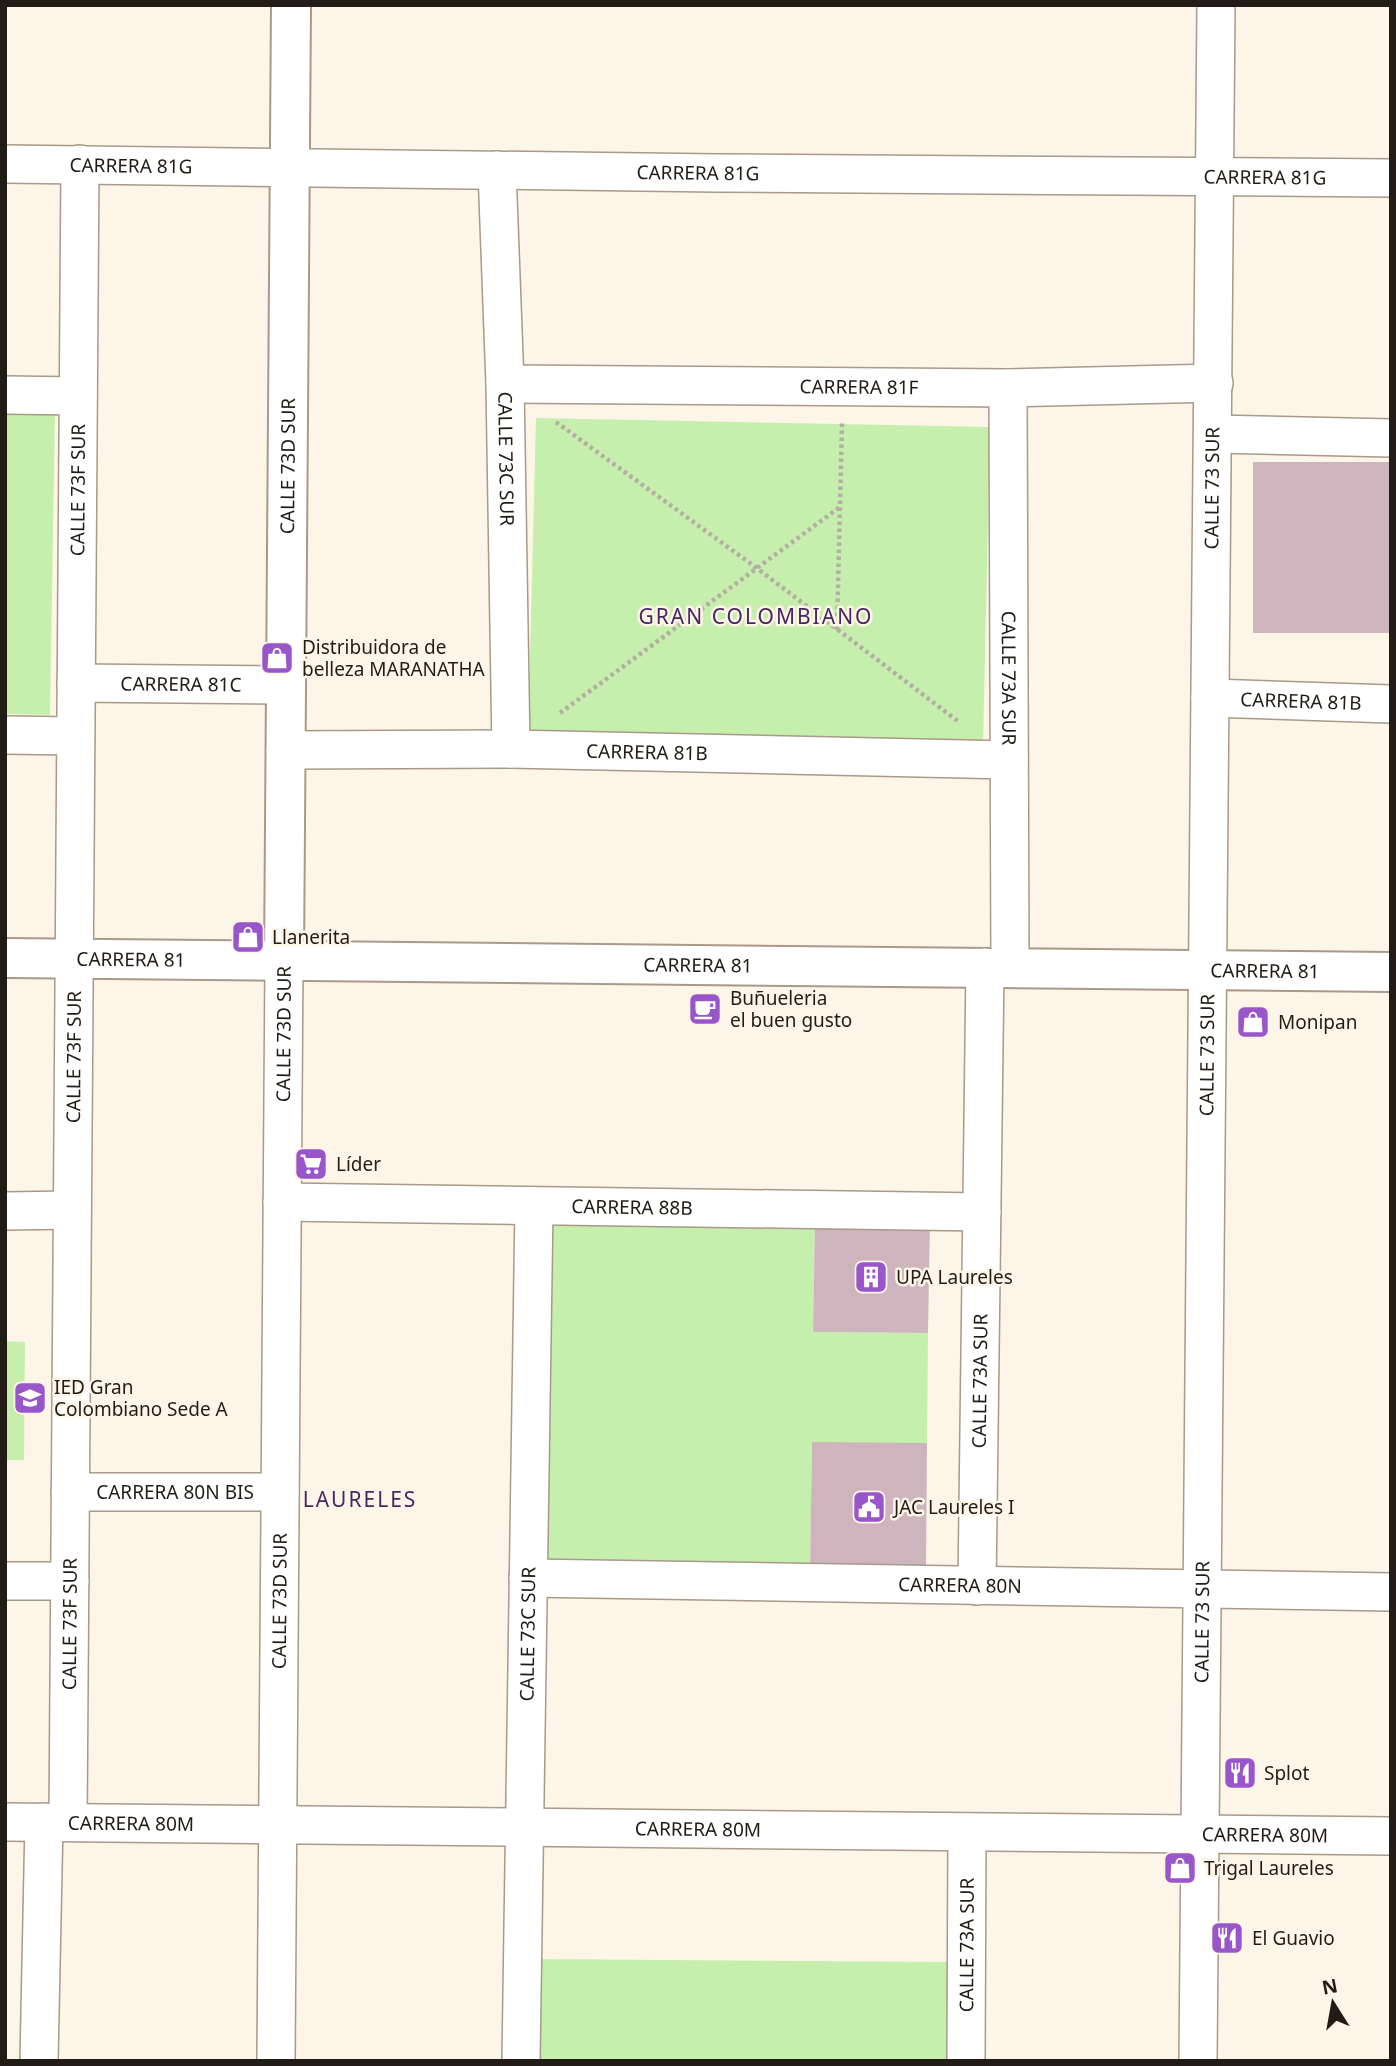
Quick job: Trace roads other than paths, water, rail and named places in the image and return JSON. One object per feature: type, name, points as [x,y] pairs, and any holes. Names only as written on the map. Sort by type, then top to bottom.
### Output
[{"type":"street","name":"CALLE 73D SUR","points":[[276,2061],[291,5]]},
{"type":"street","name":"CALLE 73 SUR","points":[[1198,2061],[1216,5]]},
{"type":"street","name":"CARRERA 81G","points":[[5,163],[1391,178]]},
{"type":"street","name":"CALLE 73F SUR","points":[[39,2061],[70,1581],[80,164]]},
{"type":"street","name":"CALLE 73C SUR","points":[[497,170],[505,384],[511,749]]},
{"type":"street","name":"CARRERA 81F","points":[[505,384],[1008,388],[1214,383]]},
{"type":"street","name":"CALLE 73A SUR","points":[[977,1586],[982,1212],[1009,760],[1008,388]]},
{"type":"street","points":[[5,395],[78,396]]},
{"type":"street","points":[[1213,434],[1391,438]]},
{"type":"street","name":"CARRERA 81C","points":[[76,683],[285,685]]},
{"type":"street","name":"CARRERA 81B","points":[[1210,698],[1391,704]]},
{"type":"street","points":[[5,734],[75,736]]},
{"type":"street","name":"CARRERA 81B","points":[[285,750],[511,749],[1009,760]]},
{"type":"street","name":"CARRERA 81","points":[[5,958],[1391,972]]},
{"type":"street","name":"CARRERA 88B","points":[[282,1202],[982,1212]]},
{"type":"street","name":"CALLE 73C SUR","points":[[521,2061],[534,1206]]},
{"type":"street","points":[[5,1211],[72,1210]]},
{"type":"street","name":"CARRERA 80N BIS","points":[[70,1492],[280,1492]]},
{"type":"street","name":"CARRERA 80N","points":[[528,1578],[1391,1592]]},
{"type":"street","points":[[5,1581],[70,1581]]},
{"type":"street","name":"CARRERA 80M","points":[[5,1822],[1391,1836]]},
{"type":"street","name":"CALLE 73A SUR","points":[[966,2061],[967,1832]]},
{"type":"place","name":"Distribuidora de belleza MARANATHA","points":[[277,658]]},
{"type":"place","name":"Llanerita","points":[[248,937]]},
{"type":"place","name":"Buñueleria el buen gusto","points":[[705,1009]]},
{"type":"place","name":"Monipan","points":[[1253,1022]]},
{"type":"place","name":"Líder","points":[[311,1164]]},
{"type":"place","name":"UPA Laureles","points":[[871,1277]]},
{"type":"place","name":"IED Gran Colombiano Sede A","points":[[30,1398]]},
{"type":"place","name":"JAC Laureles I","points":[[869,1507]]},
{"type":"place","name":"Splot","points":[[1240,1773]]},
{"type":"place","name":"Trigal Laureles","points":[[1180,1868]]},
{"type":"place","name":"El Guavio","points":[[1227,1938]]},
{"type":"district","name":"GRAN COLOMBIANO","points":[[756,617]]},
{"type":"district","name":"LAURELES","points":[[360,1500]]}]
